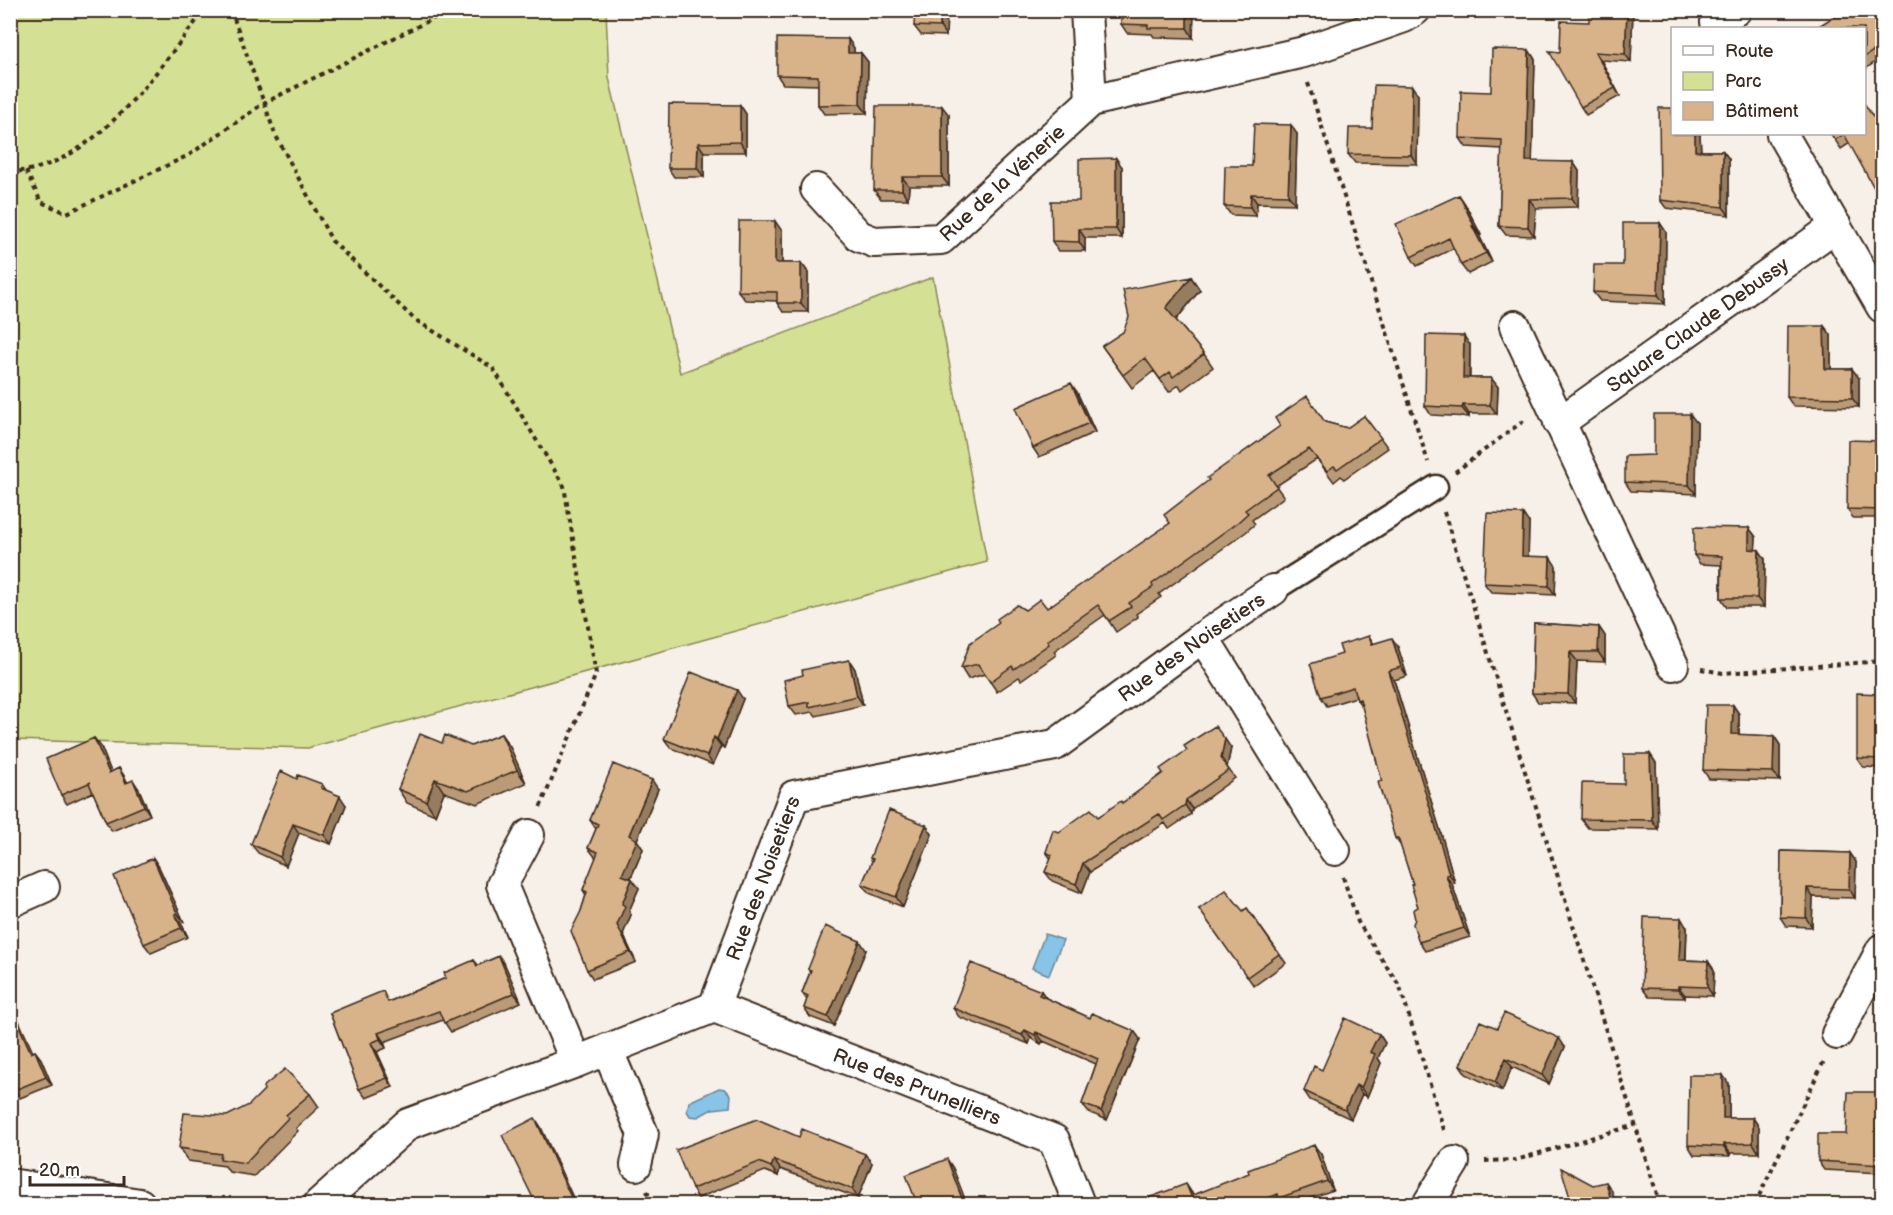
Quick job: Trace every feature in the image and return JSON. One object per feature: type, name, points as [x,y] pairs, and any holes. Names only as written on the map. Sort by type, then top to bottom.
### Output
[{"type":"street","points":[[1086,10],[1091,101]]},
{"type":"street","name":"Rue de la Vénerie","points":[[816,189],[860,236],[874,242],[941,239],[1091,101],[1298,53],[1404,17],[1415,10]]},
{"type":"street","points":[[1783,135],[1882,307]]},
{"type":"street","name":"Square Claude Debussy","points":[[1554,413],[1836,226]]},
{"type":"street","points":[[1515,326],[1673,665]]},
{"type":"street","points":[[1273,590],[1436,487]]},
{"type":"street","name":"Rue des Noisetiers","points":[[714,1007],[794,796],[1055,745],[1203,637],[1273,590]]},
{"type":"street","points":[[1203,637],[1335,850]]},
{"type":"street","points":[[529,835],[502,885],[576,1062]]},
{"type":"street","points":[[10,902],[44,887]]},
{"type":"street","points":[[1838,1034],[1882,949]]},
{"type":"street","points":[[319,1204],[408,1124],[576,1062],[714,1007]]},
{"type":"street","name":"Rue des Prunelliers","points":[[714,1007],[1053,1140],[1079,1204]]},
{"type":"street","points":[[607,1049],[642,1134],[636,1165]]},
{"type":"street","points":[[1428,1204],[1454,1162]]},
{"type":"street","points":[[10,1184],[140,1204]]},
{"type":"path","points":[[10,172],[26,171],[76,151],[134,103],[205,10]]},
{"type":"path","points":[[231,10],[275,134],[332,241],[414,319],[493,368],[564,486],[596,674],[529,835]]},
{"type":"path","points":[[26,171],[40,202],[67,213],[189,155],[264,103],[450,10]]},
{"type":"path","points":[[1298,53],[1660,1204]]},
{"type":"path","points":[[1436,487],[1554,413]]},
{"type":"path","points":[[1673,665],[1723,672],[1882,661]]},
{"type":"path","points":[[1335,850],[1358,922],[1400,987],[1454,1162],[1516,1160],[1635,1125]]},
{"type":"path","points":[[1755,1204],[1838,1034]]},
{"type":"green space","points":[[16,11],[606,11],[609,78],[680,373],[933,277],[987,562],[308,748],[11,740],[10,62]]},
{"type":"water","points":[[1045,934],[1063,940],[1049,975],[1032,968]]},
{"type":"water","points":[[719,1088],[725,1089],[731,1095],[730,1107],[712,1109],[698,1117],[690,1116],[687,1111],[689,1102]]},
{"type":"building","points":[[915,10],[940,10],[940,27],[914,26]]},
{"type":"building","points":[[1121,10],[1187,10],[1187,28],[1148,28],[1148,25],[1121,24]]},
{"type":"building","points":[[1589,10],[1627,10],[1625,54],[1595,52],[1615,88],[1581,107],[1549,51],[1560,52],[1561,21],[1589,22]]},
{"type":"building","points":[[1844,10],[1882,10],[1882,45],[1866,56],[1866,27],[1819,26]]},
{"type":"building","points":[[777,38],[848,39],[848,53],[861,53],[860,104],[818,105],[818,76],[777,75]]},
{"type":"building","points":[[1492,49],[1529,50],[1526,161],[1573,162],[1572,198],[1529,199],[1528,227],[1499,226],[1502,140],[1460,138],[1461,91],[1491,92]]},
{"type":"building","points":[[1374,85],[1412,86],[1411,155],[1348,154],[1349,128],[1372,128]]},
{"type":"building","points":[[669,104],[740,105],[740,142],[698,143],[697,168],[668,168]]},
{"type":"building","points":[[876,106],[942,106],[942,177],[902,177],[902,190],[874,190]]},
{"type":"building","points":[[1866,106],[1873,117],[1879,113],[1882,119],[1882,202],[1845,135],[1866,135]]},
{"type":"building","points":[[1659,108],[1671,108],[1671,135],[1695,135],[1695,151],[1723,151],[1723,207],[1660,200]]},
{"type":"building","points":[[1254,124],[1291,125],[1288,195],[1251,194],[1250,207],[1224,206],[1225,166],[1252,166]]},
{"type":"building","points":[[1832,135],[1842,135],[1835,140]]},
{"type":"building","points":[[1116,158],[1116,229],[1079,229],[1079,242],[1052,241],[1051,201],[1079,201],[1079,159]]},
{"type":"building","points":[[1459,195],[1486,253],[1461,265],[1449,238],[1411,257],[1396,224]]},
{"type":"building","points":[[739,221],[775,221],[775,263],[801,263],[801,303],[777,303],[777,292],[738,291]]},
{"type":"building","points":[[1623,223],[1660,223],[1658,295],[1593,292],[1594,265],[1623,265]]},
{"type":"building","points":[[1191,277],[1166,308],[1204,354],[1173,377],[1170,372],[1160,379],[1145,358],[1123,375],[1102,346],[1123,332],[1129,317],[1123,290]]},
{"type":"building","points":[[1788,326],[1824,326],[1825,369],[1852,369],[1852,398],[1787,397]]},
{"type":"building","points":[[1426,335],[1464,336],[1463,378],[1491,378],[1490,405],[1463,405],[1462,408],[1425,406]]},
{"type":"building","points":[[1071,383],[1089,423],[1033,448],[1015,408]]},
{"type":"building","points":[[1307,396],[1325,422],[1347,428],[1364,416],[1381,438],[1337,469],[1334,466],[1327,471],[1309,449],[1269,475],[1277,487],[1245,510],[1248,513],[1238,522],[1152,584],[1153,587],[1129,603],[1131,607],[1109,621],[1098,605],[1047,641],[1049,644],[1014,669],[1012,666],[990,682],[978,664],[961,668],[970,643],[999,623],[997,619],[1017,605],[1025,610],[1040,599],[1047,608],[1170,523],[1164,515],[1209,480],[1207,478],[1280,426],[1275,418]]},
{"type":"building","points":[[1654,414],[1690,414],[1689,485],[1625,482],[1625,456],[1654,455]]},
{"type":"building","points":[[1848,440],[1882,441],[1882,510],[1847,509]]},
{"type":"building","points":[[1487,513],[1523,514],[1522,556],[1550,557],[1549,586],[1484,583]]},
{"type":"building","points":[[1694,527],[1749,528],[1749,549],[1759,550],[1757,598],[1721,598],[1722,556],[1694,555]]},
{"type":"building","points":[[1534,623],[1599,627],[1598,652],[1570,652],[1568,694],[1532,693]]},
{"type":"building","points":[[1369,636],[1372,644],[1392,638],[1401,667],[1388,671],[1435,824],[1449,874],[1446,875],[1464,928],[1419,942],[1413,924],[1415,919],[1413,910],[1418,907],[1411,885],[1413,884],[1398,838],[1395,838],[1378,782],[1382,781],[1360,699],[1357,700],[1353,687],[1321,697],[1310,664],[1342,654],[1339,645]]},
{"type":"building","points":[[849,660],[857,696],[809,707],[809,702],[789,706],[784,680],[803,675],[802,670]]},
{"type":"building","points":[[691,672],[737,690],[717,739],[714,737],[707,756],[664,739]]},
{"type":"building","points":[[1857,693],[1882,694],[1882,759],[1857,758]]},
{"type":"building","points":[[1706,705],[1733,705],[1732,734],[1774,736],[1773,772],[1703,770]]},
{"type":"building","points":[[1215,726],[1225,739],[1221,758],[1229,770],[1186,800],[1185,805],[1163,820],[1159,814],[1083,863],[1076,884],[1045,872],[1052,855],[1046,852],[1053,830],[1059,832],[1091,809],[1098,817],[1121,801],[1122,803],[1163,773],[1160,769],[1187,750],[1184,746]]},
{"type":"building","points":[[420,734],[442,743],[445,735],[471,746],[501,734],[517,770],[468,791],[435,779],[426,801],[398,789]]},
{"type":"building","points":[[94,738],[109,773],[119,768],[126,783],[133,780],[144,806],[106,822],[89,783],[91,782],[61,795],[46,759]]},
{"type":"building","points":[[1624,754],[1650,754],[1652,820],[1581,819],[1582,783],[1624,784]]},
{"type":"building","points":[[613,764],[652,780],[629,835],[637,840],[622,875],[632,879],[617,925],[630,952],[587,970],[571,931],[581,911],[587,892],[583,890],[598,852],[588,848],[598,824],[590,820]]},
{"type":"building","points":[[281,771],[297,779],[298,775],[322,784],[321,788],[340,796],[324,835],[293,824],[280,857],[251,844]]},
{"type":"building","points":[[889,810],[926,825],[896,897],[862,884]]},
{"type":"building","points":[[1781,851],[1850,853],[1849,889],[1807,888],[1806,918],[1780,917]]},
{"type":"building","points":[[153,858],[177,913],[175,914],[181,928],[144,944],[114,876]]},
{"type":"building","points":[[1226,890],[1243,911],[1247,908],[1279,954],[1247,977],[1199,909]]},
{"type":"building","points":[[1644,917],[1681,918],[1679,960],[1708,961],[1707,987],[1642,988]]},
{"type":"building","points":[[825,926],[860,941],[828,1017],[804,1008],[808,996],[802,993],[811,970],[808,969]]},
{"type":"building","points":[[499,956],[514,993],[444,1023],[439,1011],[378,1033],[380,1039],[371,1043],[387,1078],[359,1089],[330,1013],[383,991],[388,1002],[446,978],[444,973],[474,960],[477,966]]},
{"type":"building","points":[[971,963],[1041,991],[1039,995],[1090,1018],[1092,1013],[1134,1031],[1101,1111],[1082,1104],[1098,1059],[1036,1032],[1035,1035],[1025,1030],[1022,1035],[953,1008]]},
{"type":"building","points":[[10,1006],[31,1053],[35,1051],[46,1077],[15,1090],[10,1080]]},
{"type":"building","points":[[1504,1013],[1559,1038],[1542,1075],[1506,1058],[1495,1082],[1460,1065],[1480,1021],[1497,1028]]},
{"type":"building","points":[[1345,1018],[1379,1034],[1370,1052],[1375,1054],[1361,1088],[1356,1085],[1345,1110],[1304,1091],[1314,1066],[1322,1070]]},
{"type":"building","points":[[285,1069],[310,1094],[286,1115],[288,1118],[245,1163],[220,1159],[221,1154],[179,1148],[184,1113],[227,1116],[249,1105],[264,1090],[263,1087]]},
{"type":"building","points":[[1689,1075],[1723,1075],[1723,1118],[1753,1118],[1753,1143],[1724,1144],[1724,1147],[1688,1145]]},
{"type":"building","points":[[1848,1092],[1882,1092],[1882,1165],[1818,1161],[1818,1134],[1846,1134]]},
{"type":"building","points":[[535,1118],[574,1204],[536,1204],[502,1135]]},
{"type":"building","points":[[757,1119],[799,1137],[802,1129],[865,1154],[852,1189],[774,1160],[771,1167],[759,1162],[692,1189],[676,1150]]},
{"type":"building","points":[[1314,1145],[1327,1181],[1279,1198],[1278,1194],[1253,1204],[1132,1204],[1186,1184],[1191,1196],[1249,1173],[1248,1170]]},
{"type":"building","points":[[947,1159],[964,1204],[917,1204],[906,1175]]},
{"type":"building","points":[[1561,1168],[1593,1185],[1606,1182],[1612,1204],[1572,1204]]}]
